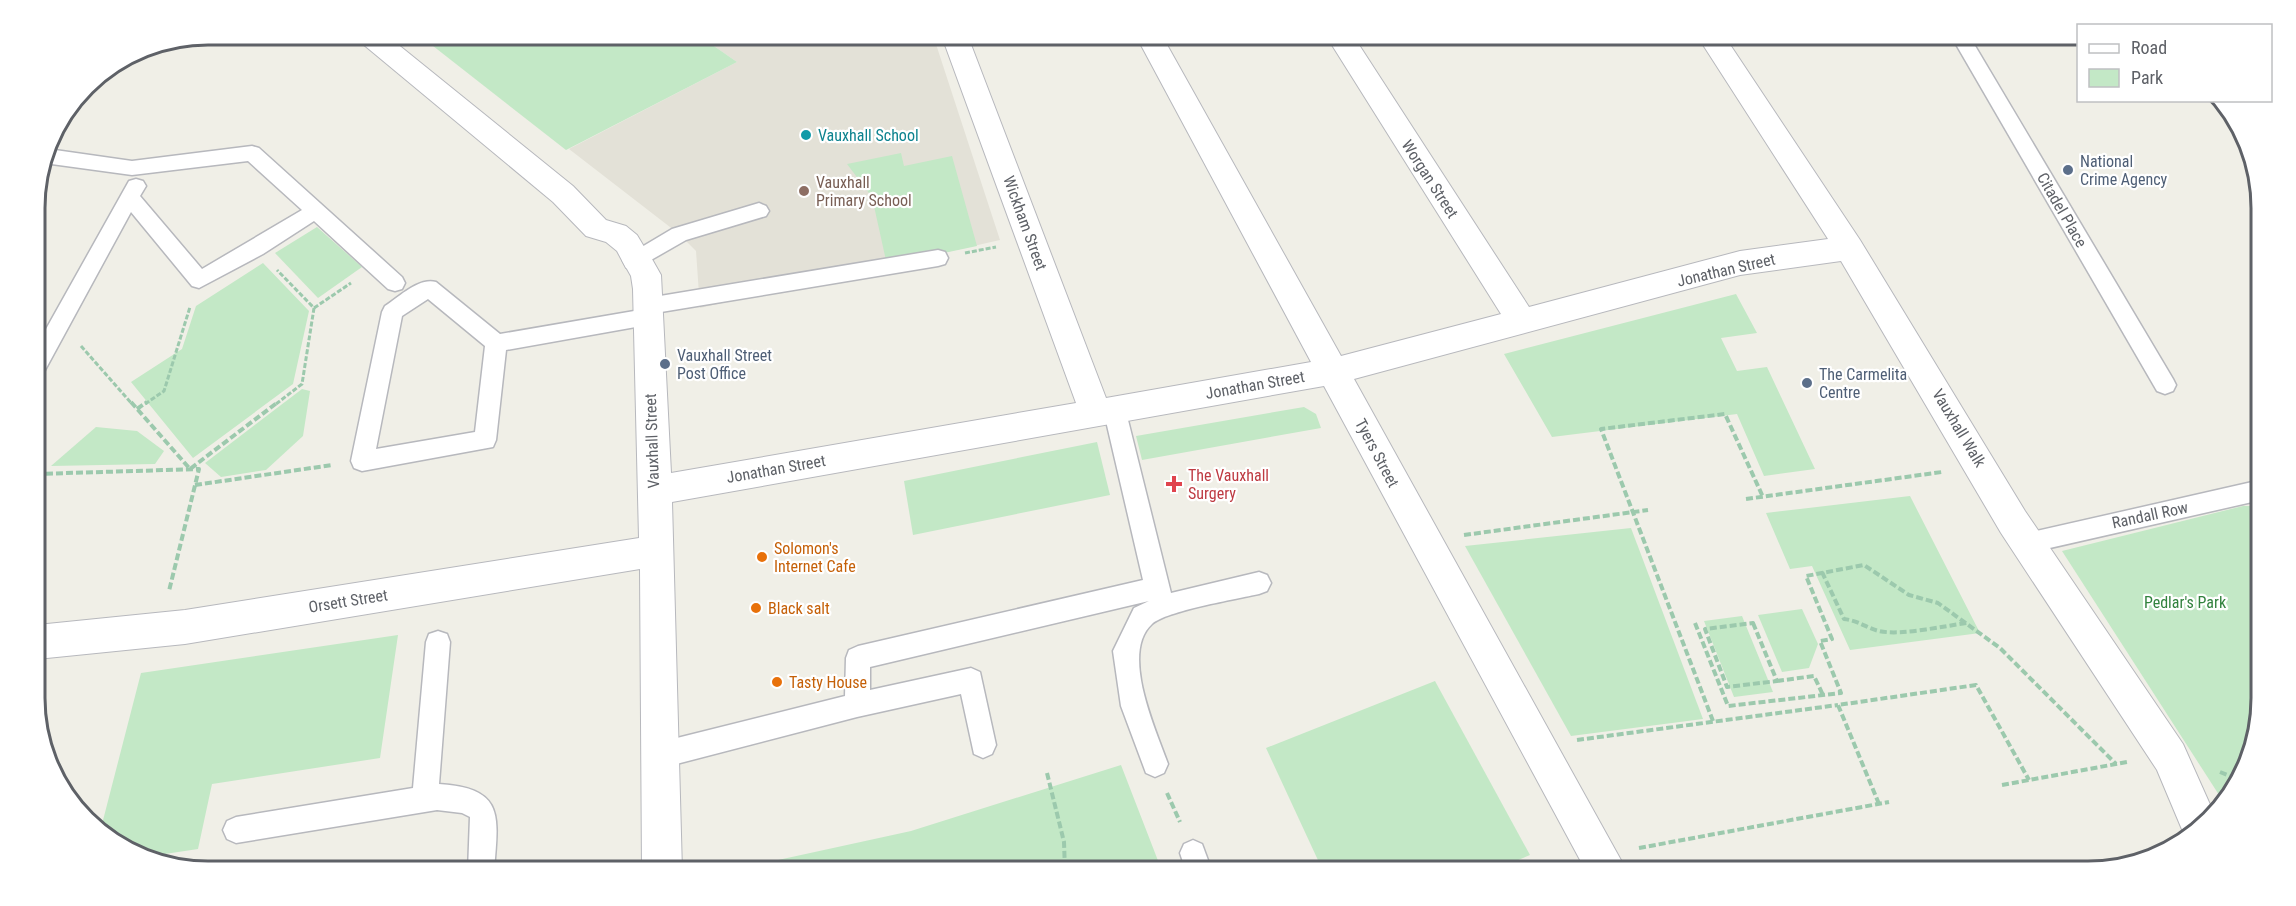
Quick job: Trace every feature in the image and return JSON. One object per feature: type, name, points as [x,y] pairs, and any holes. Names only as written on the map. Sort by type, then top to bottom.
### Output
[{"type":"street","name":"Vauxhall Street","points":[[380,45],[563,194],[596,228],[616,234],[627,243],[646,275],[657,551],[662,861]]},
{"type":"street","name":"Wickham Street","points":[[958,45],[1030,240],[1104,410]]},
{"type":"street","name":"Tyers Street","points":[[1154,45],[1602,861]]},
{"type":"street","name":"Worgan Street","points":[[1345,45],[1523,323]]},
{"type":"street","name":"Vauxhall Walk","points":[[1716,45],[1849,248],[1980,463],[2013,522],[2033,542],[2170,757],[2197,818]]},
{"type":"street","name":"Jonathan Street","points":[[653,491],[1335,371],[1523,323],[1740,263],[1849,248]]},
{"type":"street","name":"Orsett Street","points":[[45,641],[160,630],[657,551]]},
{"type":"lane","name":"Citadel Place","points":[[1965,45],[2165,385]]},
{"type":"lane","points":[[54,157],[132,168],[252,153],[395,283]]},
{"type":"lane","points":[[45,350],[148,166]]},
{"type":"lane","points":[[130,197],[199,280],[315,211]]},
{"type":"lane","points":[[637,260],[678,234],[759,211]]},
{"type":"lane","points":[[496,343],[938,258]]},
{"type":"lane","points":[[429,288],[496,343],[485,440],[363,461],[392,312],[429,288]]},
{"type":"lane","points":[[1104,410],[1160,597]]},
{"type":"lane","name":"Randall Row","points":[[2033,542],[2251,492]]},
{"type":"lane","points":[[857,705],[858,658],[1160,597],[1259,583]]},
{"type":"lane","points":[[1155,764],[1134,706],[1125,651],[1143,616],[1160,597]]},
{"type":"lane","points":[[425,799],[438,642]]},
{"type":"lane","points":[[661,754],[857,705],[971,680],[983,745]]},
{"type":"lane","points":[[236,830],[425,799],[461,798],[483,812],[481,861]]},
{"type":"path","points":[[938,258],[1030,240]]},
{"type":"path","points":[[256,248],[314,308]]},
{"type":"path","points":[[190,469],[302,384],[314,308],[376,266]]},
{"type":"path","points":[[137,409],[164,391],[190,304]]},
{"type":"path","points":[[60,322],[190,469]]},
{"type":"path","points":[[1713,721],[1601,429],[1725,414],[1763,497]]},
{"type":"path","points":[[195,485],[363,461]]},
{"type":"path","points":[[1746,499],[1956,470],[1980,463]]},
{"type":"path","points":[[45,474],[199,469],[160,630]]},
{"type":"path","points":[[1425,540],[1647,510]]},
{"type":"path","points":[[1695,623],[1728,706],[1841,693],[1820,641],[1833,639],[1806,576],[1822,571],[1864,565],[1910,596],[1938,603],[2000,648],[2116,764]]},
{"type":"path","points":[[1822,571],[1844,619],[1860,621],[1877,631],[1968,623]]},
{"type":"path","points":[[1777,681],[1754,623],[1705,629],[1727,687],[1777,681],[1814,676],[1822,695]]},
{"type":"path","points":[[1538,745],[1976,685],[2029,780]]},
{"type":"path","points":[[1838,705],[1879,804]]},
{"type":"path","points":[[2002,785],[2137,760]]},
{"type":"path","points":[[1155,764],[1196,861]]},
{"type":"path","points":[[1047,773],[1064,842],[1065,861]]},
{"type":"path","points":[[1612,861],[1889,802]]},
{"type":"shaded area","name":"Vauxhall Primary School","points":[[712,45],[936,45],[1000,240],[700,308],[696,251],[679,234],[569,149],[737,62]]},
{"type":"green space","points":[[432,45],[712,45],[737,62],[566,150]]},
{"type":"green space","points":[[901,153],[904,166],[952,156],[977,246],[887,265],[872,197],[847,164]]},
{"type":"green space","points":[[317,227],[362,267],[318,298],[275,253]]},
{"type":"green space","points":[[263,263],[309,311],[293,384],[193,458],[131,382],[182,349],[196,306]]},
{"type":"green space","points":[[1736,294],[1757,333],[1721,338],[1737,371],[1767,367],[1815,469],[1764,476],[1737,414],[1552,437],[1504,354]]},
{"type":"green space","points":[[302,389],[310,391],[303,436],[266,470],[221,477],[205,463]]},
{"type":"green space","points":[[1304,407],[1316,414],[1321,428],[1142,460],[1136,436]]},
{"type":"green space","points":[[96,427],[137,431],[164,451],[155,464],[51,466]]},
{"type":"green space","points":[[1097,442],[1110,495],[913,535],[904,481]]},
{"type":"green space","points":[[1910,496],[1980,633],[1850,650],[1812,566],[1790,569],[1766,513]]},
{"type":"green space","name":"Pedlar's Park","points":[[2243,506],[2251,506],[2250,719],[2234,770],[2219,794],[2062,551]]},
{"type":"green space","points":[[1631,528],[1703,719],[1571,736],[1465,546]]},
{"type":"green space","points":[[1802,609],[1818,644],[1809,668],[1782,672],[1758,615]]},
{"type":"green space","points":[[1742,616],[1773,692],[1734,697],[1704,621]]},
{"type":"green space","points":[[398,635],[380,758],[212,784],[198,849],[163,854],[136,844],[103,822],[141,673]]},
{"type":"green space","points":[[1435,681],[1530,855],[1516,861],[1318,861],[1266,748]]},
{"type":"green space","points":[[1121,765],[1158,861],[774,861],[911,831]]},
{"type":"place","name":"Vauxhall School","points":[[806,135]]},
{"type":"place","name":"National Crime Agency","points":[[2068,170]]},
{"type":"place","name":"Vauxhall Primary School","points":[[804,191]]},
{"type":"place","name":"Vauxhall Street Post Office","points":[[665,364]]},
{"type":"place","name":"The Carmelita Centre","points":[[1807,383]]},
{"type":"place","name":"The Vauxhall Surgery","points":[[1174,484]]},
{"type":"place","name":"Solomon's Internet Cafe","points":[[762,557]]},
{"type":"place","name":"Black salt","points":[[756,608]]},
{"type":"place","name":"Tasty House","points":[[777,682]]}]
